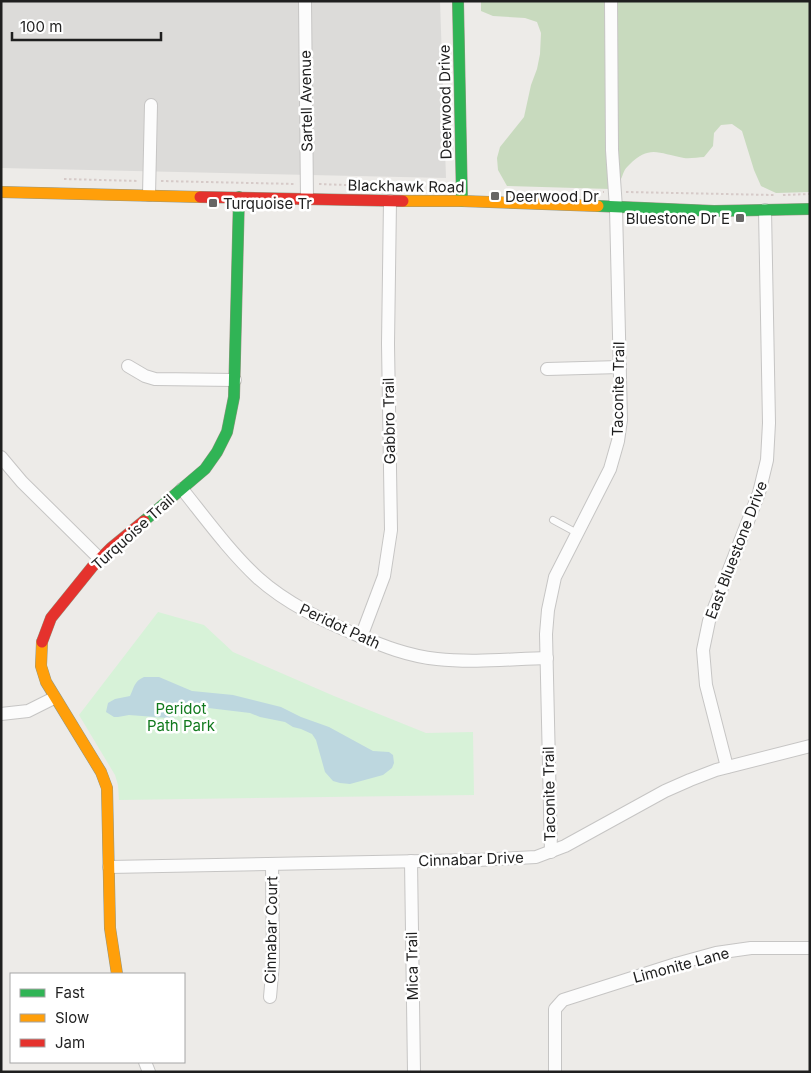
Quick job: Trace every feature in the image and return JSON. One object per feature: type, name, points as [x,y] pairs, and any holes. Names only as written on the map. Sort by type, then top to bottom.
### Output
[{"type":"street","name":"Sartell Avenue","points":[[305,1],[307,200]]},
{"type":"street","name":"Deerwood Drive","points":[[458,1],[462,201]]},
{"type":"street","name":"Taconite Trail","points":[[551,852],[547,658],[549,599],[560,566],[606,480],[616,451],[621,420],[616,208],[612,150],[611,1]]},
{"type":"street","points":[[149,195],[151,105]]},
{"type":"street","name":"Blackhawk Road","points":[[1,192],[307,200],[462,201],[616,208],[810,209]]},
{"type":"street","name":"Turquoise Trail","points":[[117,973],[110,928],[108,803],[104,780],[46,682],[41,666],[41,648],[44,634],[58,608],[100,559],[205,469],[223,442],[232,414],[235,380],[239,197]]},
{"type":"street","name":"Gabbro Trail","points":[[361,637],[384,576],[391,530],[388,352],[390,201]]},
{"type":"street","name":"East Bluestone Drive","points":[[727,767],[706,685],[703,650],[709,621],[759,493],[767,460],[769,423],[765,210]]},
{"type":"street","points":[[128,366],[145,376],[155,379],[235,380]]},
{"type":"street","points":[[547,369],[620,367]]},
{"type":"street","points":[[1,457],[22,482],[100,559]]},
{"type":"street","name":"Peridot Path","points":[[182,489],[240,560],[269,587],[302,610],[395,650],[437,659],[547,658]]},
{"type":"street","points":[[1,714],[28,711],[54,698]]},
{"type":"street","name":"Cinnabar Drive","points":[[108,867],[516,859],[536,857],[576,841],[677,785],[727,767],[810,746]]},
{"type":"street","name":"Mica Trail","points":[[411,861],[414,1072]]},
{"type":"street","name":"Cinnabar Court","points":[[270,996],[273,963],[272,864]]},
{"type":"street","name":"Limonite Lane","points":[[555,1072],[554,1018],[557,1005],[568,998],[668,966],[716,953],[751,948],[810,948]]},
{"type":"lane","points":[[554,520],[577,533]]},
{"type":"shaded area","points":[[1,1],[440,1],[446,178],[1,168]]},
{"type":"green space","points":[[481,1],[810,1],[810,192],[776,193],[761,186],[742,131],[732,124],[721,125],[714,133],[713,146],[704,157],[686,158],[655,152],[643,154],[626,168],[618,183],[610,189],[507,186],[498,170],[497,158],[500,147],[524,117],[531,85],[537,69],[541,33],[537,22],[525,18],[493,16],[481,11]]},
{"type":"green space","name":"Peridot Path Park","points":[[158,612],[204,625],[233,652],[426,733],[473,732],[474,795],[119,800],[115,775],[79,715]]},
{"type":"water","points":[[144,677],[159,677],[192,691],[233,695],[281,707],[301,717],[329,727],[373,751],[389,752],[393,755],[394,763],[392,768],[383,775],[350,784],[340,783],[333,781],[325,772],[316,740],[312,734],[285,722],[250,713],[200,707],[168,718],[129,715],[114,717],[106,712],[108,703],[115,699],[130,696],[136,683]]},
{"type":"traffic: fast","points":[[458,1],[462,201]]},
{"type":"traffic: fast","points":[[144,521],[205,469],[217,452],[227,432],[234,397],[239,197]]},
{"type":"traffic: fast","points":[[598,206],[714,211],[810,209]]},
{"type":"traffic: slow","points":[[1,192],[200,197]]},
{"type":"traffic: slow","points":[[403,201],[462,201],[598,206]]},
{"type":"traffic: slow","points":[[42,642],[41,666],[46,682],[101,772],[107,788],[110,928],[117,973]]},
{"type":"traffic: jam","points":[[200,197],[403,201]]},
{"type":"traffic: jam","points":[[42,642],[51,618],[93,566],[111,548],[144,521]]},
{"type":"place","name":"Deerwood Dr","points":[[495,196]]},
{"type":"place","name":"Turquoise Tr","points":[[213,203]]},
{"type":"place","name":"Bluestone Dr E","points":[[740,218]]}]
